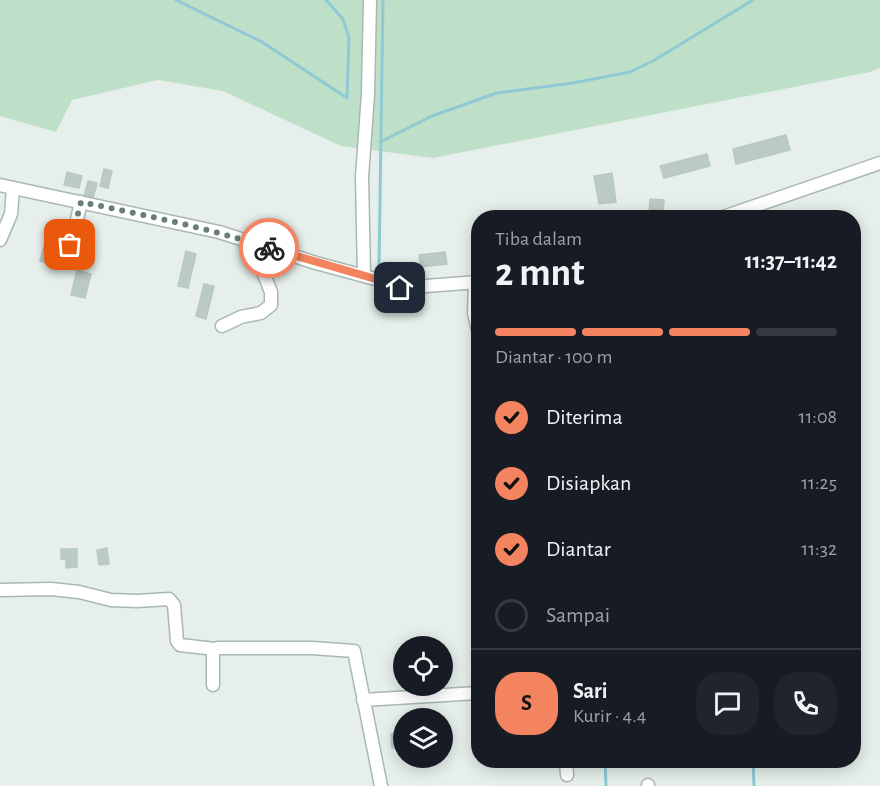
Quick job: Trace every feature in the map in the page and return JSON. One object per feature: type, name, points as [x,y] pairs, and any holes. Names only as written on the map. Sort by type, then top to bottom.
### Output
[{"type":"street","points":[[364,276],[362,177],[368,94],[370,0]]},
{"type":"street","points":[[744,210],[880,164]]},
{"type":"street","points":[[0,185],[176,222],[258,244],[400,288],[471,283]]},
{"type":"street","points":[[0,240],[11,214],[13,188]]},
{"type":"street","points":[[59,258],[72,241],[81,202]]},
{"type":"street","points":[[222,326],[241,317],[261,313],[270,305],[271,292],[261,267],[258,244]]},
{"type":"street","points":[[0,590],[79,592],[111,600],[169,599],[174,604],[177,641],[180,645],[215,649],[288,648],[354,651],[381,786]]},
{"type":"street","points":[[213,685],[215,649]]},
{"type":"street","points":[[363,700],[471,693]]},
{"type":"street","points":[[566,768],[567,776]]},
{"type":"green space","points":[[0,0],[880,0],[880,68],[870,72],[433,158],[341,146],[223,91],[158,80],[72,100],[56,132],[0,116]]},
{"type":"building","points":[[786,135],[790,150],[736,164],[733,149]]},
{"type":"building","points":[[707,154],[710,166],[664,178],[660,166]]},
{"type":"building","points":[[104,169],[112,171],[108,188],[100,186]]},
{"type":"building","points":[[67,172],[82,176],[79,188],[64,185]]},
{"type":"building","points":[[612,173],[616,202],[599,204],[594,176]]},
{"type":"building","points":[[88,181],[97,183],[93,198],[84,196]]},
{"type":"building","points":[[650,199],[664,200],[663,210],[649,210]]},
{"type":"building","points":[[44,246],[57,250],[54,258],[49,257],[47,263],[40,261]]},
{"type":"building","points":[[186,251],[196,254],[188,288],[178,286]]},
{"type":"building","points":[[445,252],[447,264],[420,267],[419,255]]},
{"type":"building","points":[[77,270],[91,274],[85,298],[71,295]]},
{"type":"building","points":[[204,284],[214,286],[206,319],[196,316]]},
{"type":"building","points":[[107,548],[109,564],[99,565],[97,550]]},
{"type":"building","points":[[61,549],[77,549],[77,567],[66,568],[66,559],[61,559]]},
{"type":"waterway","points":[[176,0],[262,42],[347,98],[349,38],[343,19],[326,0]]},
{"type":"waterway","points":[[379,268],[383,0]]},
{"type":"waterway","points":[[380,142],[432,116],[497,93],[573,83],[630,72],[653,61],[753,0]]},
{"type":"waterway","points":[[605,768],[606,786]]},
{"type":"waterway","points":[[753,768],[754,786]]},
{"type":"way so far","points":[[70,245],[81,202],[219,232],[269,248]]},
{"type":"route","points":[[269,248],[400,288]]}]
